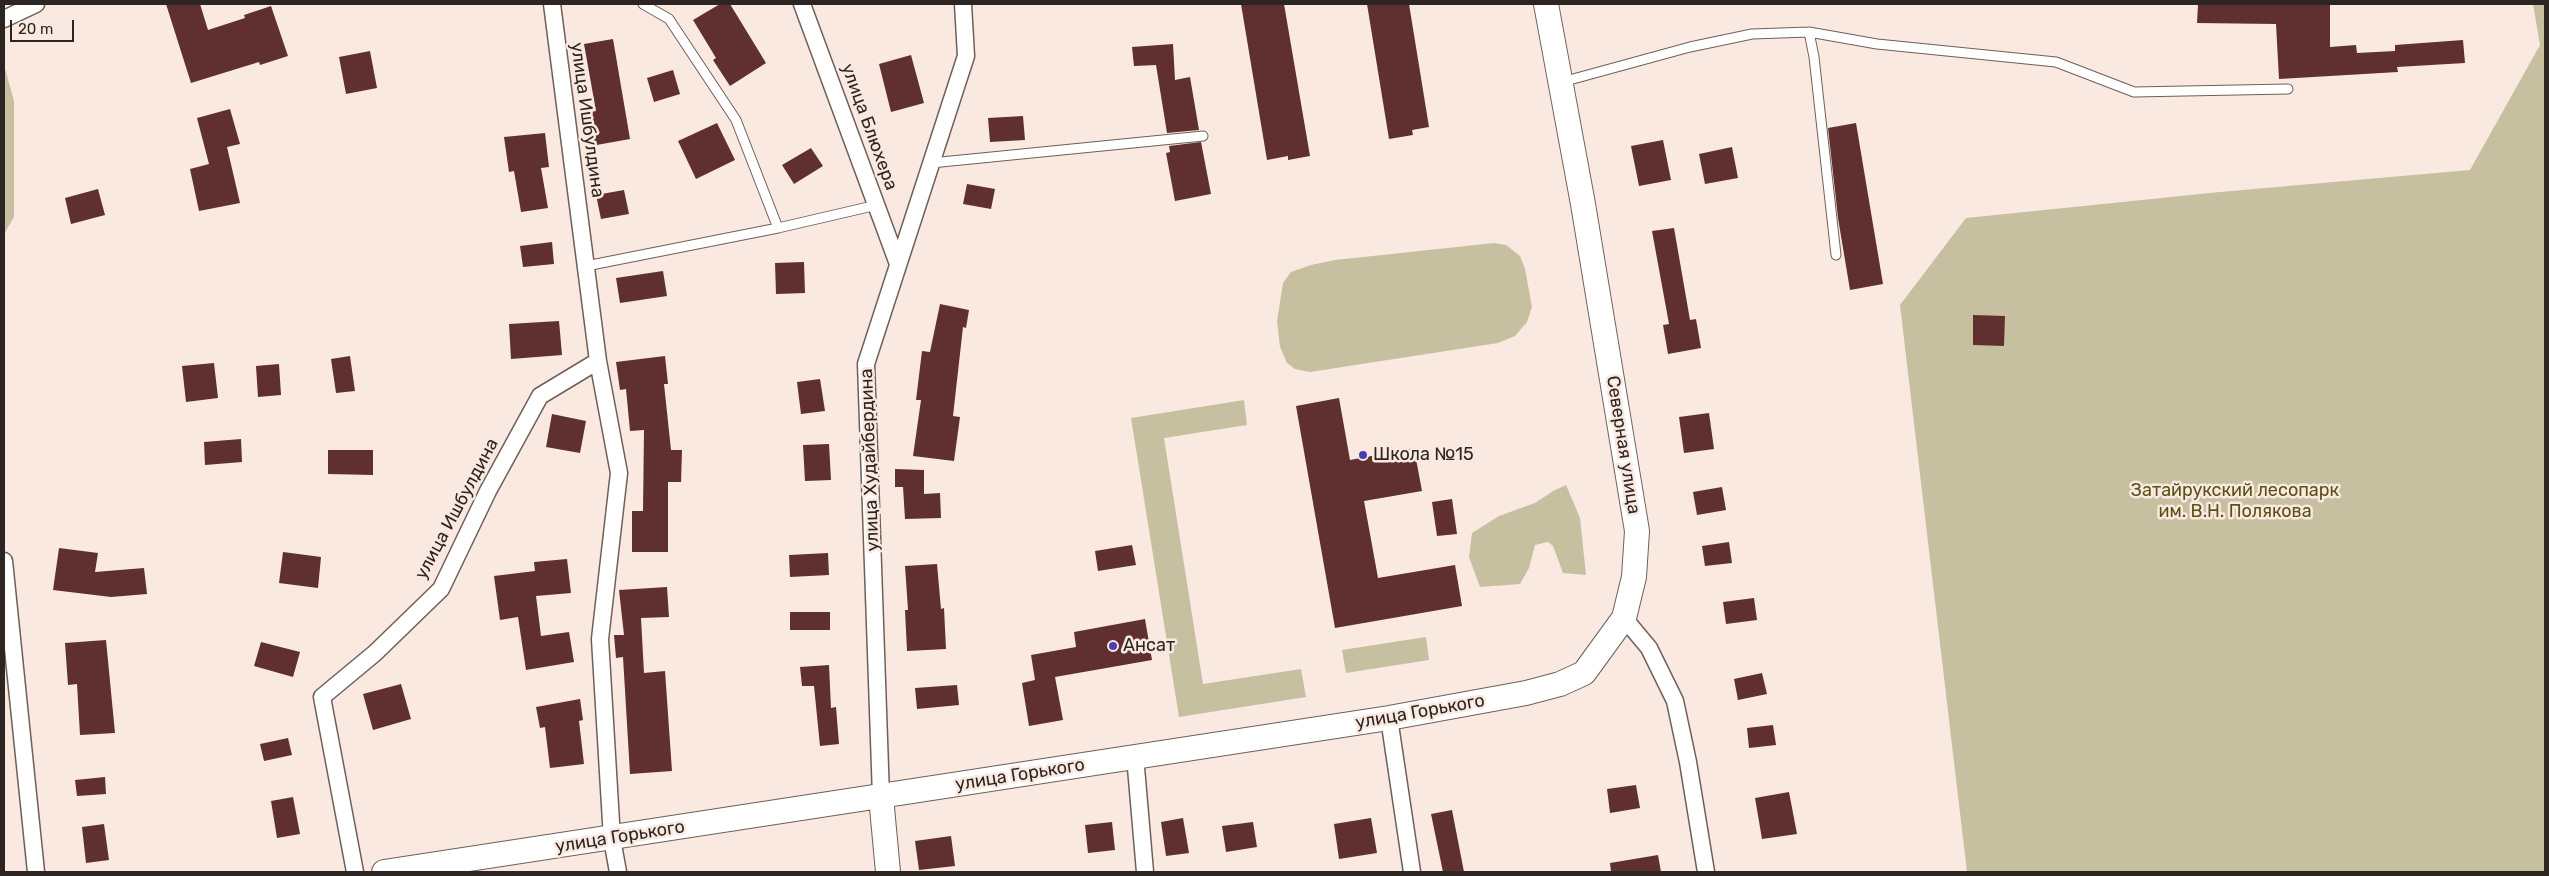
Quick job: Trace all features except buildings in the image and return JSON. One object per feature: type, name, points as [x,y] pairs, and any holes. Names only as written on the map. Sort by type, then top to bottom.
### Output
[{"type":"main road","name":"Северная улица","points":[[1546,4],[1562,82],[1637,531],[1634,577],[1624,618]]},
{"type":"main road","name":"улица Горького","points":[[384,872],[612,839],[1135,756],[1389,718],[1526,693],[1560,684],[1584,673],[1624,618]]},
{"type":"main road","name":"улица Худайбердина","points":[[882,797],[888,872]]},
{"type":"street","points":[[4,19],[36,4]]},
{"type":"street","name":"улица Ишбулдина","points":[[552,4],[598,360],[619,473],[600,639],[612,839],[618,872]]},
{"type":"street","name":"улица Блюхера","points":[[802,4],[898,264]]},
{"type":"street","name":"улица Худайбердина","points":[[882,797],[866,364],[966,56],[963,4]]},
{"type":"street","name":"улица Ишбулдина","points":[[355,872],[322,697],[375,653],[441,589],[488,491],[540,396],[598,360]]},
{"type":"street","points":[[4,561],[36,872]]},
{"type":"street","points":[[1624,618],[1649,648],[1674,701],[1688,762],[1706,872]]},
{"type":"street","points":[[1389,718],[1412,872]]},
{"type":"street","points":[[1135,756],[1145,872]]},
{"type":"lane","points":[[643,4],[669,19],[736,120],[778,228]]},
{"type":"lane","points":[[1562,82],[1690,47],[1752,34],[1809,32],[1877,44],[2056,62],[2134,92],[2288,89]]},
{"type":"lane","points":[[1809,32],[1814,56],[1836,256]]},
{"type":"lane","points":[[931,164],[1203,136]]},
{"type":"lane","points":[[586,266],[778,228],[877,205]]},
{"type":"green space","name":"Затайрукский лесопарк им. В.Н. Полякова","points":[[2533,4],[2545,4],[2545,872],[1967,872],[1900,305],[1966,218],[2220,192],[2470,170],[2540,45]]},
{"type":"green space","points":[[4,65],[14,101],[14,217],[4,234]]},
{"type":"green space","points":[[1494,243],[1506,245],[1520,256],[1525,269],[1532,307],[1527,322],[1515,336],[1498,343],[1310,372],[1295,369],[1287,363],[1280,347],[1277,321],[1283,283],[1291,272],[1335,260]]},
{"type":"green space","points":[[1244,400],[1247,425],[1164,438],[1203,684],[1301,669],[1306,697],[1179,717],[1131,418]]},
{"type":"green space","points":[[1566,485],[1580,518],[1586,575],[1563,573],[1553,546],[1548,542],[1535,545],[1529,568],[1520,584],[1480,587],[1469,557],[1472,533],[1499,516],[1535,503]]},
{"type":"green space","points":[[1426,637],[1429,660],[1346,673],[1342,650]]},
{"type":"place","name":"Школа №15","points":[[1363,455]]},
{"type":"place","name":"Ансат","points":[[1113,646]]}]
